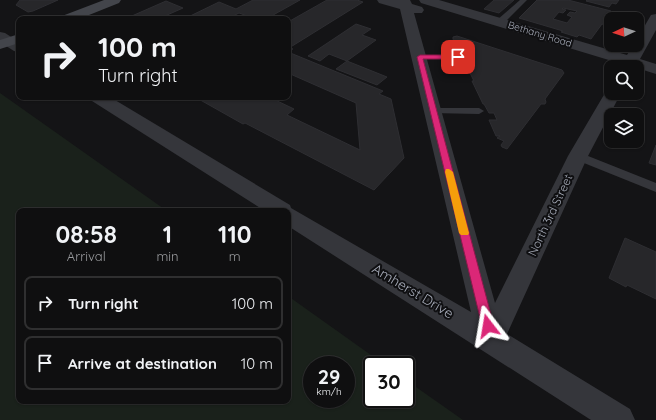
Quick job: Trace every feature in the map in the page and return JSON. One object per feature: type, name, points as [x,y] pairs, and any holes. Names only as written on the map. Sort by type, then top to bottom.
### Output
[{"type":"main road","points":[[75,16],[115,0]]},
{"type":"street","name":"Bethany Road","points":[[383,0],[412,2],[500,22],[617,60]]},
{"type":"street","name":"Bethany Road","points":[[412,2],[604,68]]},
{"type":"street","points":[[412,2],[420,57],[492,339]]},
{"type":"street","points":[[631,60],[656,18]]},
{"type":"street","name":"Bethany Road","points":[[644,67],[656,69]]},
{"type":"street","points":[[644,80],[656,84]]},
{"type":"street","points":[[103,100],[277,208]]},
{"type":"street","name":"North 3rd Street","points":[[492,339],[578,156],[609,100]]},
{"type":"street","name":"Amherst Drive","points":[[291,217],[492,339],[619,420]]},
{"type":"lane","points":[[500,22],[524,0]]},
{"type":"lane","points":[[420,57],[458,57]]},
{"type":"lane","points":[[434,111],[479,111]]},
{"type":"lane","points":[[578,156],[656,188]]},
{"type":"shaded area","points":[[0,93],[163,208],[16,208],[16,404],[291,404],[291,298],[372,356],[363,356],[363,408],[415,408],[415,386],[463,420],[0,420]]},
{"type":"building","points":[[20,0],[58,0],[28,12],[16,5]]},
{"type":"building","points":[[253,0],[300,0],[271,16],[247,16],[239,13],[233,16],[190,16],[219,2],[236,9]]},
{"type":"building","points":[[327,0],[357,0],[363,2],[291,47],[291,20]]},
{"type":"building","points":[[494,0],[514,0],[499,13],[484,9]]},
{"type":"building","points":[[537,0],[568,0],[611,11],[604,12],[604,25],[602,24],[591,39],[579,35],[577,37],[561,32],[563,31],[519,18]],"holes":[[[563,8],[577,11],[575,13],[570,12],[567,15],[572,17],[567,23],[553,19],[559,12],[563,13],[566,10],[562,9]]]},
{"type":"building","points":[[619,0],[616,4],[612,3],[609,7],[586,1]]},
{"type":"building","points":[[166,1],[183,8],[165,16],[132,16]]},
{"type":"building","points":[[356,24],[371,29],[362,35],[376,40],[347,61],[329,54],[320,61],[308,56]]},
{"type":"building","points":[[457,36],[562,70],[564,73],[545,99],[545,104],[541,104],[507,149],[502,147],[501,145],[504,141],[497,138],[500,136],[496,136],[489,120],[497,120],[494,113],[489,113],[483,104],[464,61],[466,61],[463,56],[461,56],[453,39],[453,37]]},
{"type":"building","points":[[291,53],[383,91],[379,94],[391,99],[404,158],[374,190],[245,123],[243,124],[200,100],[275,100],[294,109],[287,115],[360,150],[356,103],[291,74]]},
{"type":"building","points":[[347,61],[387,77],[377,85],[336,69]]},
{"type":"building","points":[[656,145],[656,165],[649,163]]},
{"type":"building","points":[[625,238],[656,252],[656,299],[627,285],[626,287],[609,278]]},
{"type":"slow traffic","points":[[449,172],[464,233]]},
{"type":"route","points":[[458,57],[420,57],[488,326]]}]
